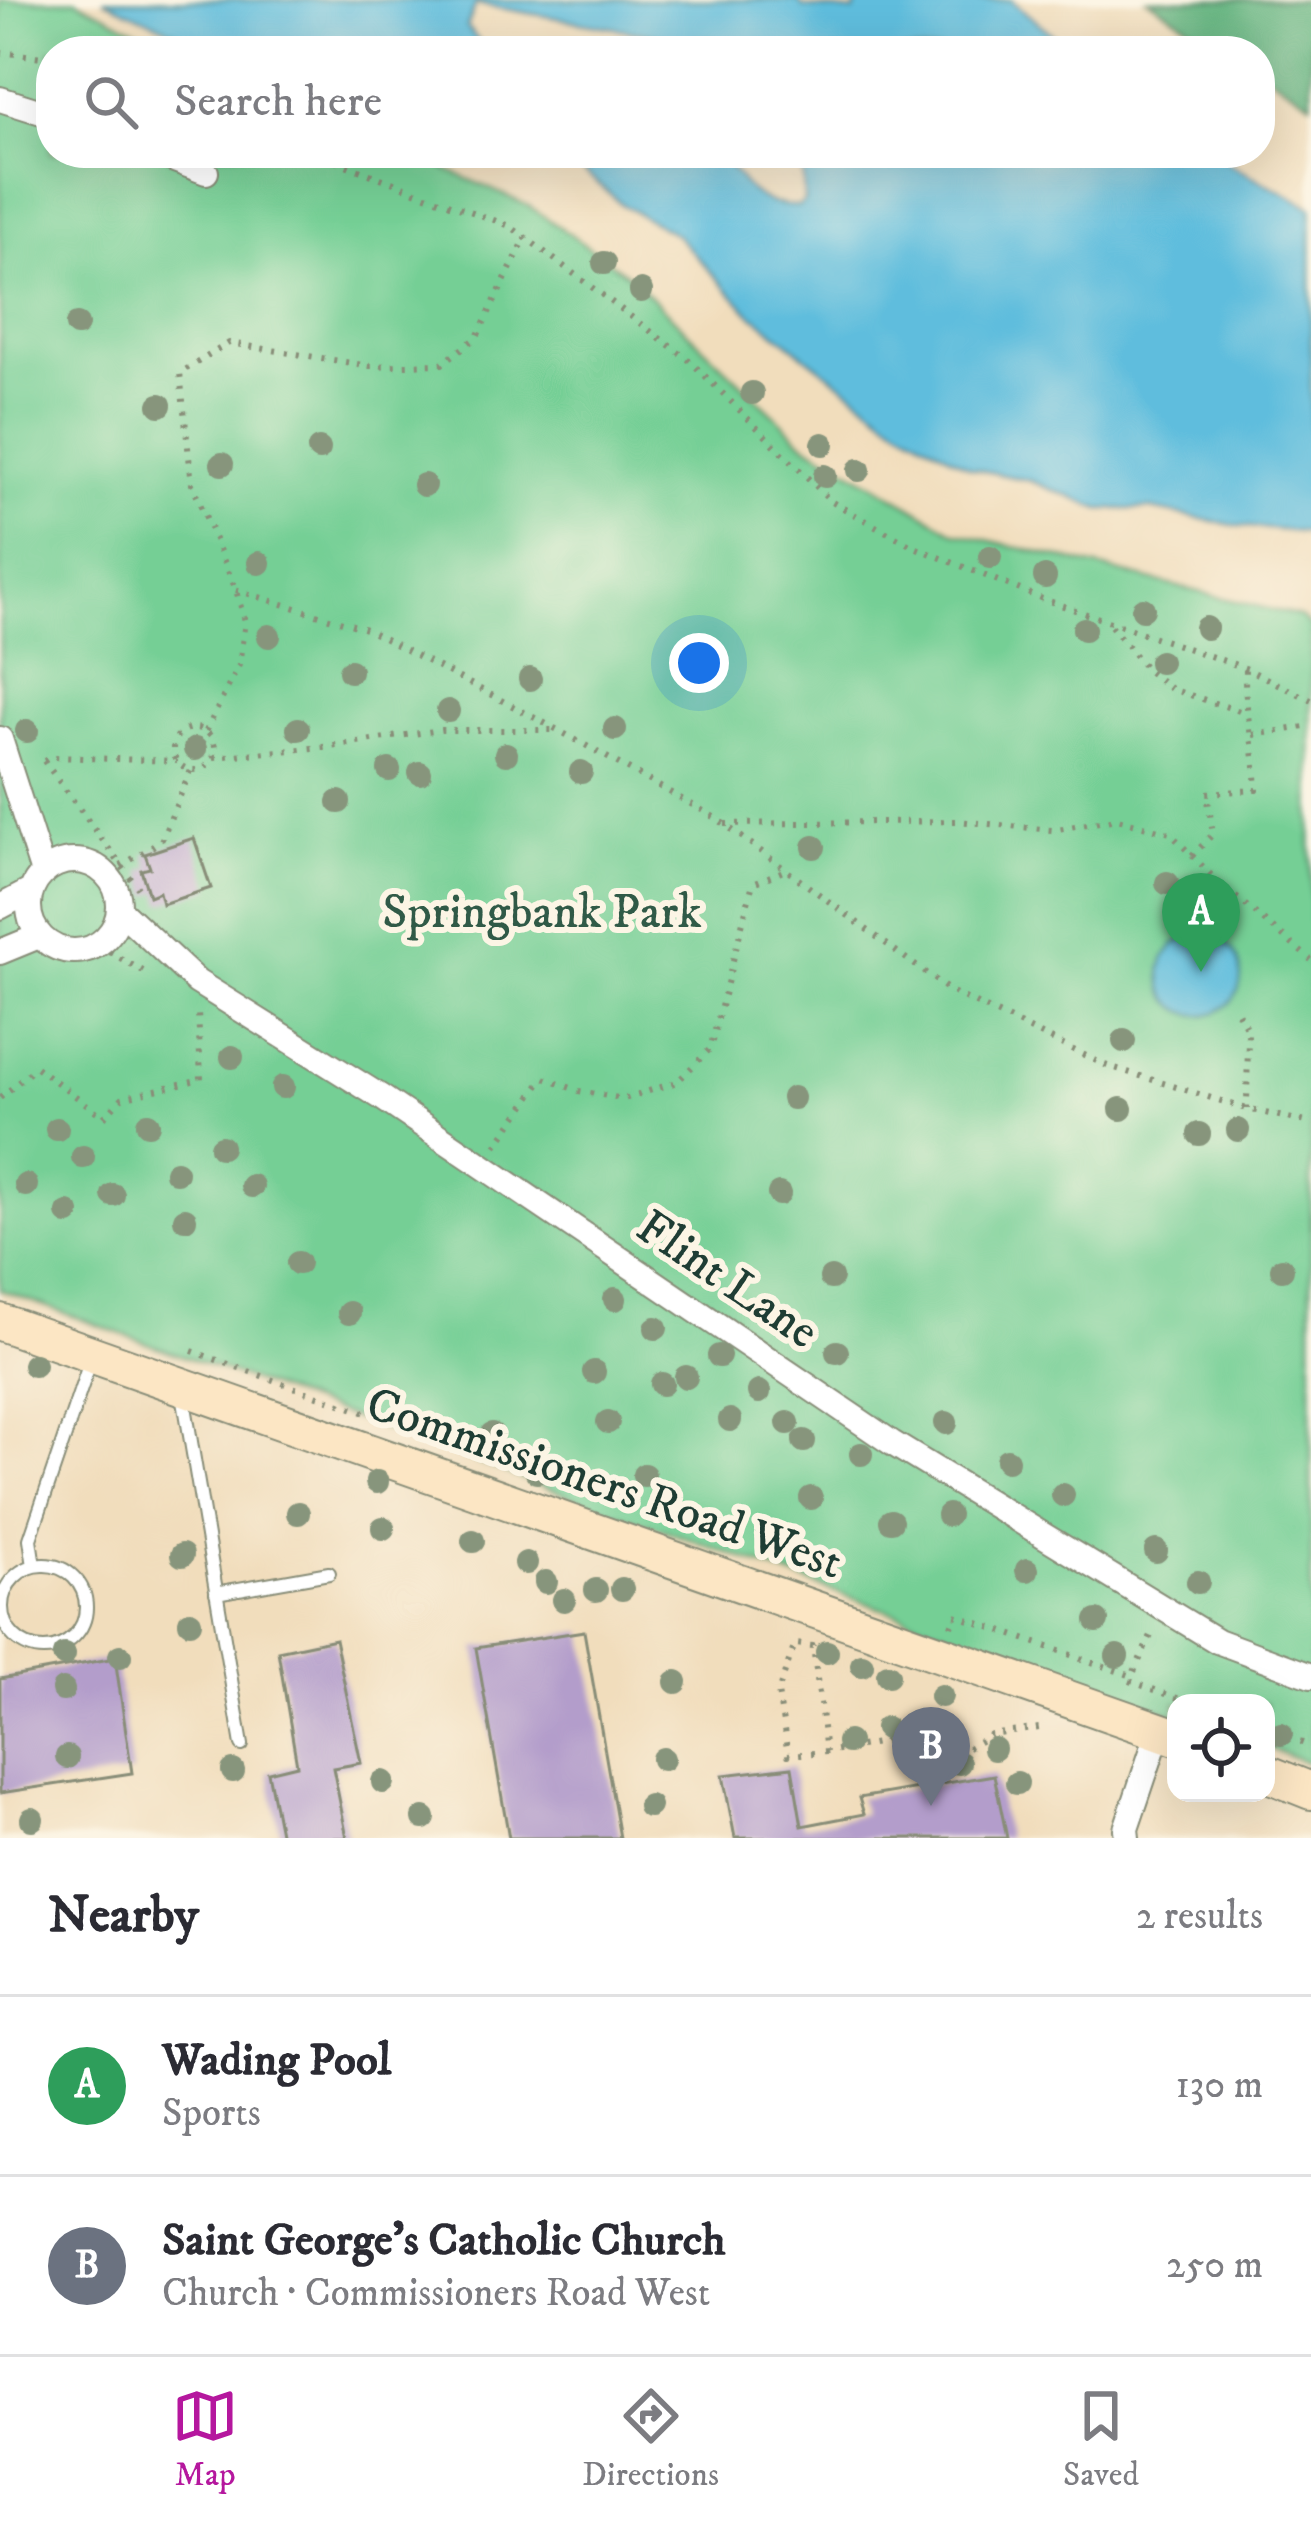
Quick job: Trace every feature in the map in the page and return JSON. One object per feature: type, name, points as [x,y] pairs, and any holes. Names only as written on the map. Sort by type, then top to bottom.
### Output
[{"type":"main road","name":"Commissioners Road West","points":[[0,1322],[1167,1734]]},
{"type":"main road","points":[[1275,1777],[1311,1791]]},
{"type":"street","points":[[0,99],[36,111]]},
{"type":"street","points":[[195,168],[206,172]]},
{"type":"street","points":[[0,739],[26,810],[37,882],[29,909],[39,936],[67,952],[99,946],[121,911],[117,887],[101,869],[79,861],[55,866],[37,882],[0,907]]},
{"type":"street","name":"Flint Lane","points":[[121,911],[196,982],[381,1097],[892,1443],[1216,1641],[1311,1676]]},
{"type":"street","points":[[0,952],[39,936]]},
{"type":"street","points":[[1126,1838],[1126,1828],[1167,1734]]},
{"type":"lane","points":[[34,1566],[30,1539],[92,1355]]},
{"type":"lane","points":[[182,1386],[242,1745]]},
{"type":"lane","points":[[34,1566],[63,1569],[83,1588],[86,1602],[80,1630],[57,1647],[29,1646],[9,1630],[4,1617],[5,1591],[12,1580],[34,1566]]},
{"type":"lane","points":[[216,1593],[329,1573]]},
{"type":"path","points":[[0,52],[36,56]]},
{"type":"path","points":[[353,168],[510,226],[526,237],[689,360],[832,502],[912,546],[1108,623],[1245,668],[1311,700]]},
{"type":"path","points":[[206,731],[239,665],[245,621],[192,484],[180,374],[229,343],[370,366],[442,364],[477,337],[526,237]]},
{"type":"path","points":[[236,590],[366,629],[558,730],[724,824],[950,991],[1105,1066],[1246,1109],[1311,1123]]},
{"type":"path","points":[[1108,623],[1148,671],[1171,689],[1246,713]]},
{"type":"path","points":[[1192,856],[1213,834],[1207,793],[1258,790],[1246,713],[1245,668]]},
{"type":"path","points":[[1253,735],[1311,726]]},
{"type":"path","points":[[9,772],[54,757],[177,761],[190,770],[206,767],[214,757],[215,743],[206,731],[190,728],[179,734],[173,746],[177,761]]},
{"type":"path","points":[[214,757],[441,730],[558,730]]},
{"type":"path","points":[[44,761],[146,900]]},
{"type":"path","points":[[121,866],[161,841],[190,770]]},
{"type":"path","points":[[724,824],[958,821],[1052,830],[1117,819],[1170,833],[1218,882],[1311,960]]},
{"type":"path","points":[[482,1166],[544,1078],[579,1091],[624,1099],[677,1082],[710,1048],[753,883],[786,870]]},
{"type":"path","points":[[0,1098],[36,1067],[104,1117],[122,1098],[202,1079],[198,1012]]},
{"type":"path","points":[[1238,1013],[1248,1031],[1246,1109]]},
{"type":"path","points":[[940,1654],[955,1615],[1132,1676],[1155,1625]]},
{"type":"path","points":[[826,1752],[813,1646],[795,1644],[778,1692],[788,1755],[826,1752],[884,1742],[901,1733],[948,1759],[991,1736],[1061,1724]]},
{"type":"path","points":[[1130,1681],[1167,1694]]},
{"type":"path","points":[[1275,1733],[1311,1747]]},
{"type":"green space","name":"Springbank Park","points":[[0,0],[76,0],[148,36],[36,36],[36,168],[443,168],[529,206],[627,274],[804,443],[955,532],[1301,617],[1311,628],[1311,1764],[1275,1750],[1275,1694],[1167,1694],[1167,1712],[0,1290]]},
{"type":"green space","points":[[1148,0],[1311,0],[1311,102],[1275,79],[1275,36],[1205,36]]},
{"type":"water","points":[[103,0],[798,0],[803,7],[854,12],[859,0],[1011,0],[1055,36],[660,36],[476,4],[467,27],[474,36],[184,36]]},
{"type":"water","points":[[576,168],[730,168],[759,197],[799,206],[804,201],[803,168],[1237,168],[1311,207],[1311,533],[1238,526],[1151,509],[1100,509],[1031,481],[971,468],[892,422],[749,312],[675,234],[624,206]]},
{"type":"water","points":[[1201,935],[1229,947],[1241,975],[1229,1003],[1201,1015],[1173,1003],[1161,975],[1173,947]]},
{"type":"building","points":[[194,838],[211,888],[162,904],[159,892],[149,896],[141,870],[150,868],[145,854]]},
{"type":"building","points":[[584,1631],[620,1838],[509,1838],[476,1648]]},
{"type":"building","points":[[335,1639],[361,1763],[333,1768],[347,1838],[281,1838],[268,1772],[297,1765],[278,1651]]},
{"type":"building","points":[[115,1658],[132,1773],[0,1793],[0,1679]]},
{"type":"building","points":[[792,1767],[802,1826],[864,1814],[859,1798],[994,1775],[1007,1838],[735,1838],[723,1775]]},
{"type":"place","name":"Wading Pool","points":[[1201,972]]},
{"type":"place","name":"Saint George's Catholic Church","points":[[931,1806]]}]
